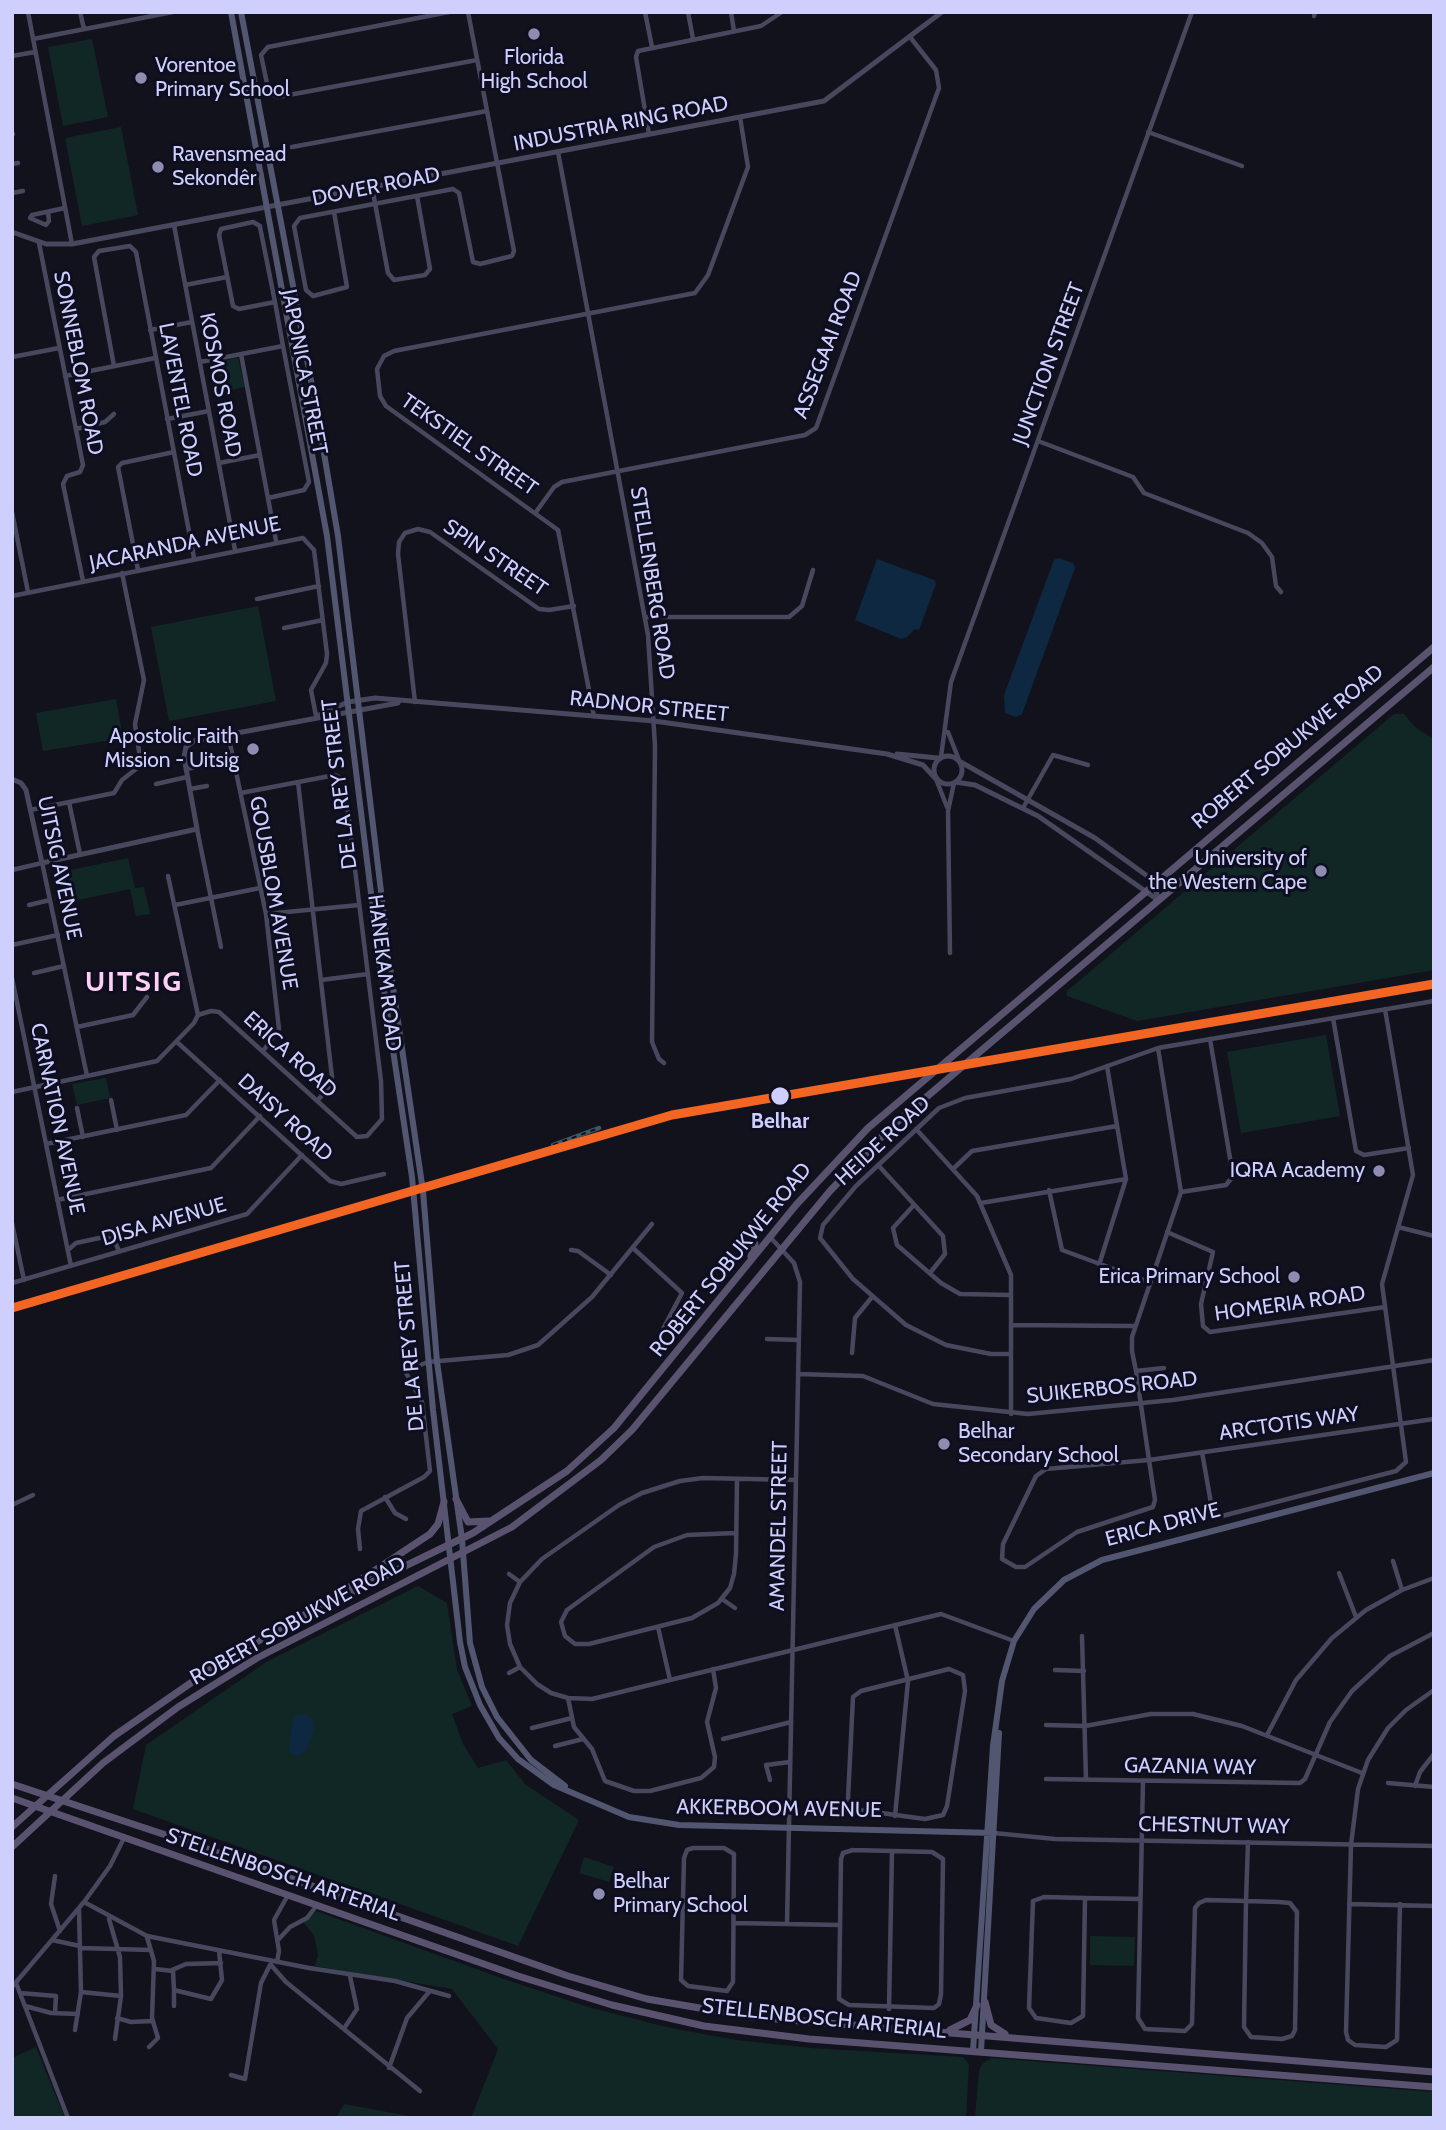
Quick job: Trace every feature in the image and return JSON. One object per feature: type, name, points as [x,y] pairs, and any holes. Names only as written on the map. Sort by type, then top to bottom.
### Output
[{"type":"main road","name":"DE LA REY STREET","points":[[231,12],[321,498],[379,960],[412,1177],[428,1362],[452,1556]]},
{"type":"main road","name":"DE LA REY STREET","points":[[241,12],[327,468],[391,974],[421,1174],[437,1362],[463,1551]]},
{"type":"main road","name":"ROBERT SOBUKWE ROAD","points":[[12,1828],[46,1795],[139,1716],[211,1669],[309,1612],[499,1518],[567,1471],[602,1441],[652,1384],[770,1237],[841,1155],[925,1077],[1434,647]]},
{"type":"main road","name":"ROBERT SOBUKWE ROAD","points":[[12,1847],[145,1730],[241,1667],[512,1527],[574,1482],[624,1438],[782,1248],[876,1142],[1158,899],[1434,667]]},
{"type":"main road","points":[[747,1266],[755,1244],[750,1225]]},
{"type":"main road","name":"ERICA DRIVE","points":[[977,2051],[1002,1681],[1014,1641],[1034,1609],[1053,1589],[1077,1571],[1102,1560],[1434,1473]]},
{"type":"main road","points":[[456,1499],[470,1523],[499,1518]]},
{"type":"main road","points":[[309,1612],[430,1534],[438,1524],[444,1502]]},
{"type":"main road","name":"AKKERBOOM AVENUE","points":[[463,1551],[470,1643],[487,1698],[520,1749],[575,1794]]},
{"type":"main road","name":"AKKERBOOM AVENUE","points":[[452,1556],[462,1654],[489,1723],[518,1759],[554,1785],[616,1813],[644,1821],[991,1833]]},
{"type":"main road","name":"STELLENBOSCH ARTERIAL","points":[[12,1784],[608,1989],[752,2017],[1434,2072]]},
{"type":"main road","name":"STELLENBOSCH ARTERIAL","points":[[12,1798],[517,1976],[645,2014],[752,2033],[1434,2087]]},
{"type":"main road","points":[[942,2032],[969,2021],[981,2003]]},
{"type":"main road","points":[[981,2003],[992,2027],[1018,2038]]},
{"type":"street","points":[[28,12],[72,244]]},
{"type":"street","points":[[80,12],[84,29]]},
{"type":"street","points":[[33,39],[173,12]]},
{"type":"street","points":[[449,12],[268,47],[261,55],[269,93],[278,97],[477,60]]},
{"type":"street","points":[[468,12],[497,164]]},
{"type":"street","points":[[645,12],[652,47]]},
{"type":"street","points":[[688,12],[693,39]]},
{"type":"street","points":[[731,12],[734,31]]},
{"type":"street","points":[[649,134],[636,55],[640,49],[761,26],[782,12]]},
{"type":"street","name":"INDUSTRIA RING ROAD","points":[[39,243],[72,244],[828,100],[942,12]]},
{"type":"street","name":"JUNCTION STREET","points":[[939,758],[947,728],[951,682],[1192,12]]},
{"type":"street","name":"ASSEGAAI ROAD","points":[[536,512],[554,487],[562,482],[805,435],[816,428],[939,88],[936,71],[910,37]]},
{"type":"street","points":[[12,56],[36,52]]},
{"type":"street","points":[[292,147],[486,111]]},
{"type":"street","points":[[588,314],[690,295],[700,289],[748,167],[740,117]]},
{"type":"street","points":[[1148,132],[1241,166]]},
{"type":"street","name":"STELLENBERG ROAD","points":[[558,152],[646,617],[654,721],[652,1042],[659,1059],[664,1063]]},
{"type":"street","name":"DOVER ROAD","points":[[334,212],[347,287],[313,296],[306,290],[293,226],[300,218],[457,190],[473,262],[480,264],[510,258],[513,251],[497,164]]},
{"type":"street","points":[[372,187],[389,276],[397,280],[427,274],[430,270],[417,196]]},
{"type":"street","points":[[12,193],[23,191]]},
{"type":"street","points":[[48,212],[65,208]]},
{"type":"street","name":"JAPONICA STREET","points":[[227,277],[219,231],[258,223],[309,484],[304,490],[268,498]]},
{"type":"street","name":"KOSMOS ROAD","points":[[174,225],[235,550]]},
{"type":"street","points":[[12,232],[39,243]]},
{"type":"street","name":"SONNEBLOM ROAD","points":[[39,243],[83,467],[65,478],[64,486],[83,581]]},
{"type":"street","name":"LAVENTEL ROAD","points":[[114,366],[95,255],[128,246],[133,248],[194,558]]},
{"type":"street","points":[[185,285],[227,277],[234,308],[275,302]]},
{"type":"street","name":"TEKSTIEL STREET","points":[[588,314],[394,351],[384,356],[377,369],[380,396],[386,406],[556,527],[560,534],[594,716]]},
{"type":"street","points":[[150,330],[192,322]]},
{"type":"street","points":[[200,362],[283,346]]},
{"type":"street","points":[[12,357],[59,348]]},
{"type":"street","points":[[241,354],[276,541]]},
{"type":"street","points":[[65,376],[155,358]]},
{"type":"street","points":[[167,419],[209,411]]},
{"type":"street","points":[[76,429],[105,422],[114,414]]},
{"type":"street","points":[[1038,441],[1133,477],[1143,493],[1243,530],[1259,540],[1272,557],[1276,586],[1281,592]]},
{"type":"street","points":[[138,570],[118,467],[122,463],[174,452]]},
{"type":"street","points":[[219,463],[260,455]]},
{"type":"street","points":[[12,512],[28,592]]},
{"type":"street","name":"SPIN STREET","points":[[415,702],[397,550],[400,538],[410,531],[422,529],[430,532],[536,607],[549,610],[574,606]]},
{"type":"street","name":"JACARANDA AVENUE","points":[[12,596],[299,537],[310,542],[315,552],[323,620],[327,660],[311,690],[317,715]]},
{"type":"street","points":[[646,617],[789,617],[802,606],[813,570]]},
{"type":"street","points":[[30,810],[114,793],[122,780],[141,765],[135,724],[144,680],[122,573]]},
{"type":"street","points":[[257,599],[319,586]]},
{"type":"street","points":[[285,628],[323,620]]},
{"type":"street","name":"RADNOR STREET","points":[[348,702],[375,698],[654,721],[887,754],[939,758]]},
{"type":"street","points":[[317,715],[348,702]]},
{"type":"street","name":"RADNOR STREET","points":[[349,711],[407,702]]},
{"type":"street","points":[[221,947],[187,777],[184,754],[189,744],[317,715],[349,711]]},
{"type":"street","name":"JUNCTION STREET","points":[[947,728],[959,761]]},
{"type":"street","name":"GOUSBLOM AVENUE","points":[[228,734],[266,914],[279,1031],[263,1052]]},
{"type":"street","name":"RADNOR STREET","points":[[887,754],[923,765],[936,778]]},
{"type":"street","points":[[1023,808],[1053,755],[1088,765]]},
{"type":"street","points":[[950,953],[948,811],[945,795],[933,767],[939,758],[952,756],[980,775],[1029,798],[1095,838],[1154,884],[1158,899]]},
{"type":"street","points":[[948,811],[955,782],[962,772],[959,761]]},
{"type":"street","points":[[186,769],[203,766]]},
{"type":"street","name":"HANEKAM ROAD","points":[[241,793],[335,775],[344,778],[383,1115],[367,1136],[357,1137]]},
{"type":"street","points":[[156,784],[187,777]]},
{"type":"street","points":[[936,778],[944,784],[955,782],[975,785],[1023,808],[1158,899]]},
{"type":"street","name":"UITSIG AVENUE","points":[[12,779],[21,783],[30,810],[87,1076]]},
{"type":"street","points":[[298,782],[332,1080],[317,1101]]},
{"type":"street","points":[[190,789],[207,786]]},
{"type":"street","points":[[69,802],[80,854]]},
{"type":"street","points":[[12,870],[197,829]]},
{"type":"street","points":[[1086,850],[1095,838]]},
{"type":"street","points":[[12,1092],[157,1061],[177,1042],[198,1015],[168,876]]},
{"type":"street","points":[[175,905],[260,888]]},
{"type":"street","points":[[29,905],[51,900]]},
{"type":"street","points":[[266,914],[359,905]]},
{"type":"street","points":[[12,945],[58,935]]},
{"type":"street","points":[[34,973],[64,966]]},
{"type":"street","points":[[321,980],[368,974]]},
{"type":"street","name":"CARNATION AVENUE","points":[[12,978],[71,1266]]},
{"type":"street","points":[[77,1027],[133,1015],[147,997]]},
{"type":"street","name":"HEIDE ROAD","points":[[872,1297],[824,1246],[820,1232],[856,1186],[939,1108],[958,1099],[1071,1079],[1158,1048],[1434,1001]]},
{"type":"street","points":[[1202,1452],[1212,1509],[1222,1516],[1402,1469],[1406,1456],[1382,1284],[1413,1175],[1385,1009]]},
{"type":"street","name":"ERICA ROAD","points":[[198,1015],[211,1011],[219,1012],[357,1137]]},
{"type":"street","points":[[1333,1018],[1356,1151],[1364,1155],[1409,1148]]},
{"type":"street","points":[[1181,1192],[1226,1185],[1233,1179],[1210,1039]]},
{"type":"street","name":"DAISY ROAD","points":[[177,1042],[334,1183],[353,1182],[384,1174]]},
{"type":"street","points":[[1149,1460],[1132,1346],[1134,1326],[1181,1192],[1158,1048]]},
{"type":"street","points":[[1099,1265],[1126,1178],[1107,1066]]},
{"type":"street","points":[[46,1144],[186,1115],[220,1080]]},
{"type":"street","points":[[111,1100],[117,1130]]},
{"type":"street","points":[[77,1108],[83,1137]]},
{"type":"street","points":[[57,1200],[213,1167],[260,1116]]},
{"type":"street","points":[[953,1169],[972,1151],[1117,1126]]},
{"type":"street","points":[[916,1129],[981,1203],[1011,1275],[1012,1414]]},
{"type":"street","name":"DISA AVENUE","points":[[12,1283],[247,1214],[302,1155]]},
{"type":"street","points":[[878,1165],[946,1242],[944,1257],[930,1273]]},
{"type":"street","points":[[981,1203],[1126,1178]]},
{"type":"street","points":[[1049,1191],[1062,1250],[1149,1282]]},
{"type":"street","points":[[914,1205],[895,1224],[893,1240],[930,1273],[960,1294],[1011,1295]]},
{"type":"street","points":[[12,1223],[24,1280]]},
{"type":"street","points":[[360,1549],[358,1529],[361,1511],[424,1477],[430,1471],[422,1402],[405,1371],[428,1362],[527,1351],[593,1297],[652,1224]]},
{"type":"street","points":[[1398,1227],[1434,1236]]},
{"type":"street","name":"HOMERIA ROAD","points":[[1167,1232],[1213,1252],[1201,1304],[1203,1326],[1210,1332],[1385,1307]]},
{"type":"street","points":[[68,1250],[79,1243],[107,1237],[117,1243],[120,1251]]},
{"type":"street","name":"AMANDEL STREET","points":[[770,1237],[794,1263],[799,1276],[787,1924]]},
{"type":"street","points":[[633,1248],[667,1277],[682,1296],[663,1329]]},
{"type":"street","points":[[571,1250],[578,1251],[611,1275]]},
{"type":"street","points":[[852,1353],[855,1318],[872,1297],[906,1325],[946,1345],[991,1354],[1011,1353]]},
{"type":"street","points":[[1011,1325],[1134,1326]]},
{"type":"street","points":[[766,1339],[799,1340]]},
{"type":"street","name":"SUIKERBOS ROAD","points":[[798,1374],[863,1376],[933,1404],[1012,1414],[1140,1404],[1434,1360]]},
{"type":"street","points":[[1136,1371],[1164,1368]]},
{"type":"street","name":"ARCTOTIS WAY","points":[[1149,1460],[1155,1500],[1148,1510],[1077,1532],[1025,1567],[1016,1567],[1002,1559],[1003,1544],[1041,1471],[1149,1460],[1434,1419]]},
{"type":"street","points":[[796,1480],[737,1478],[680,1481],[642,1493],[542,1559],[520,1582],[510,1603],[507,1625],[510,1644],[520,1667],[542,1688],[568,1698],[592,1699],[941,1614],[1014,1641]]},
{"type":"street","points":[[736,1532],[697,1533],[669,1540],[572,1605],[561,1622],[565,1636],[580,1645],[701,1615],[722,1599],[734,1574],[736,1532],[737,1478]]},
{"type":"street","points":[[12,1505],[33,1495]]},
{"type":"street","points":[[385,1497],[395,1513],[406,1519]]},
{"type":"street","points":[[1393,1561],[1402,1590]]},
{"type":"street","points":[[1339,1573],[1356,1617]]},
{"type":"street","points":[[509,1574],[520,1582]]},
{"type":"street","points":[[1267,1735],[1296,1680],[1325,1645],[1356,1617],[1402,1590],[1434,1578]]},
{"type":"street","points":[[722,1599],[735,1608]]},
{"type":"street","points":[[497,1624],[507,1625]]},
{"type":"street","points":[[895,1625],[908,1681],[895,1816]]},
{"type":"street","points":[[657,1626],[670,1680]]},
{"type":"street","name":"GAZANIA WAY","points":[[1046,1779],[1291,1785],[1305,1779],[1341,1704],[1362,1679],[1390,1656],[1434,1633]]},
{"type":"street","points":[[1082,1636],[1086,1780]]},
{"type":"street","points":[[509,1673],[520,1667]]},
{"type":"street","points":[[568,1698],[577,1733],[594,1754],[601,1776],[611,1784],[647,1792],[701,1777],[714,1767],[715,1757],[707,1722],[716,1688],[713,1670]]},
{"type":"street","points":[[949,1670],[958,1671],[965,1679],[965,1691],[945,1811],[935,1819],[895,1816],[861,1812],[849,1804],[850,1704],[861,1691],[949,1670]]},
{"type":"street","points":[[1055,1671],[1084,1671]]},
{"type":"street","points":[[1401,1905],[1399,2032],[1395,2044],[1386,2047],[1355,2045],[1347,2036],[1349,1904],[1351,1845],[1362,1773],[1388,1728],[1406,1710],[1434,1690]]},
{"type":"street","points":[[1046,1725],[1085,1726],[1151,1714],[1186,1713],[1225,1720],[1362,1773]]},
{"type":"street","points":[[531,1728],[572,1718]]},
{"type":"street","points":[[723,1739],[791,1722]]},
{"type":"street","points":[[555,1746],[583,1739]]},
{"type":"street","points":[[1415,1786],[1420,1772],[1434,1754]]},
{"type":"street","points":[[770,1780],[766,1765],[790,1762]]},
{"type":"street","points":[[1143,1781],[1139,2022],[1145,2029],[1180,2032],[1190,2029],[1195,1908],[1206,1900],[1246,1901],[1290,1903],[1297,1912],[1295,2030],[1288,2039],[1251,2037],[1244,2027],[1246,1901],[1248,1842]]},
{"type":"street","points":[[1388,1783],[1434,1787]]},
{"type":"street","name":"CHESTNUT WAY","points":[[991,1833],[1042,1838],[1434,1846]]},
{"type":"street","points":[[68,2118],[20,1993],[14,1985],[79,1909],[110,1866],[124,1838]]},
{"type":"street","points":[[724,1848],[734,1854],[734,1923],[733,1982],[729,1990],[720,1992],[685,1984],[681,1980],[681,1959],[684,1858],[687,1850],[724,1848]]},
{"type":"street","points":[[889,2009],[892,1851]]},
{"type":"street","points":[[843,1853],[936,1853],[943,1859],[939,2004],[934,2008],[889,2009],[849,2005],[839,1999],[839,1925],[843,1853]]},
{"type":"street","points":[[55,1876],[51,1904],[60,1931]]},
{"type":"street","points":[[231,2075],[245,2079],[263,1975],[274,1963],[278,1941],[274,1920],[288,1895]]},
{"type":"street","points":[[1085,1898],[1083,2016],[1071,2023],[1037,2018],[1029,2008],[1032,1903],[1040,1897],[1140,1899]]},
{"type":"street","points":[[84,1902],[109,1918],[147,1936],[274,1963],[395,1981],[449,1996]]},
{"type":"street","points":[[1349,1904],[1434,1906]]},
{"type":"street","points":[[278,1941],[290,1927],[306,1918],[317,1905]]},
{"type":"street","points":[[75,2030],[80,1992],[79,1909]]},
{"type":"street","points":[[109,1918],[119,1951],[121,1996],[115,2039]]},
{"type":"street","points":[[734,1923],[839,1925]]},
{"type":"street","points":[[147,1936],[155,1969],[152,2021],[158,2038],[149,2047]]},
{"type":"street","points":[[52,1940],[80,1947],[119,1951],[151,1950]]},
{"type":"street","points":[[174,1990],[212,1998],[222,1980],[219,1951]]},
{"type":"street","points":[[155,1969],[172,1970],[186,1964],[221,1963]]},
{"type":"street","points":[[274,1963],[286,1982],[345,2027],[389,2068],[420,2091]]},
{"type":"street","points":[[172,1970],[174,2006]]},
{"type":"street","points":[[345,2027],[357,2009],[350,1976]]},
{"type":"street","points":[[80,1992],[121,1996]]},
{"type":"street","points":[[389,2068],[407,2018],[429,1992]]},
{"type":"street","points":[[20,1993],[56,1996],[55,2013]]},
{"type":"street","points":[[25,2006],[55,2013],[78,2014]]},
{"type":"street","points":[[117,2018],[131,2022],[152,2021]]},
{"type":"green space","points":[[92,39],[108,117],[63,126],[48,47]]},
{"type":"green space","points":[[121,127],[138,215],[82,226],[65,138]]},
{"type":"green space","points":[[238,358],[245,387],[227,391],[224,379],[207,364]]},
{"type":"green space","points":[[258,606],[276,701],[169,721],[151,627]]},
{"type":"green space","points":[[116,699],[123,738],[43,751],[36,713]]},
{"type":"green space","name":"University of the Western Cape","points":[[1394,714],[1404,714],[1416,728],[1434,739],[1434,970],[1137,1021],[1067,996],[1066,992]]},
{"type":"green space","points":[[128,858],[135,888],[144,887],[150,914],[136,916],[130,889],[64,903],[57,873]]},
{"type":"green space","points":[[1326,1035],[1340,1116],[1241,1133],[1227,1052]]},
{"type":"green space","points":[[106,1078],[110,1098],[77,1105],[72,1084]]},
{"type":"green space","points":[[418,1586],[447,1603],[457,1670],[472,1706],[452,1714],[463,1744],[478,1768],[506,1760],[526,1785],[579,1820],[518,1946],[133,1809],[146,1745],[268,1661]]},
{"type":"green space","points":[[584,1857],[614,1867],[609,1882],[579,1873]]},
{"type":"green space","points":[[316,1911],[588,2007],[666,2027],[736,2040],[811,2048],[963,2057],[969,2064],[966,2118],[471,2118],[498,2049],[452,1989],[315,1966],[318,1955],[314,1935],[303,1922]]},
{"type":"green space","points":[[1090,1936],[1135,1937],[1134,1966],[1090,1965]]},
{"type":"green space","points":[[36,2047],[65,2118],[12,2118],[12,2058]]},
{"type":"green space","points":[[991,2058],[1434,2092],[1434,2118],[975,2118],[979,2071],[982,2064]]},
{"type":"green space","points":[[344,2104],[420,2118],[336,2118]]},
{"type":"water","points":[[1058,558],[1073,563],[1075,568],[1022,714],[1016,717],[1005,713],[1004,695],[1054,560]]},
{"type":"water","points":[[877,559],[934,580],[936,584],[919,630],[915,629],[907,637],[901,639],[855,620]]},
{"type":"water","points":[[297,1715],[307,1715],[312,1719],[314,1728],[306,1752],[297,1756],[289,1750],[293,1719]]},
{"type":"railway","points":[[553,1145],[599,1128]]},
{"type":"transit line","points":[[12,1308],[672,1115],[1434,984]]},
{"type":"place","name":"Florida High School","points":[[534,34]]},
{"type":"place","name":"Vorentoe Primary School","points":[[141,78]]},
{"type":"place","name":"Ravensmead Sekondêr","points":[[158,167]]},
{"type":"place","name":"Apostolic Faith Mission - Uitsig","points":[[253,749]]},
{"type":"place","name":"University of the Western Cape","points":[[1321,871]]},
{"type":"place","name":"Belhar","points":[[780,1096]]},
{"type":"place","name":"IQRA Academy","points":[[1379,1171]]},
{"type":"place","name":"Erica Primary School","points":[[1294,1277]]},
{"type":"place","name":"Belhar Secondary School","points":[[944,1444]]},
{"type":"place","name":"Belhar Primary School","points":[[599,1894]]},
{"type":"district","name":"UITSIG","points":[[134,983]]}]
